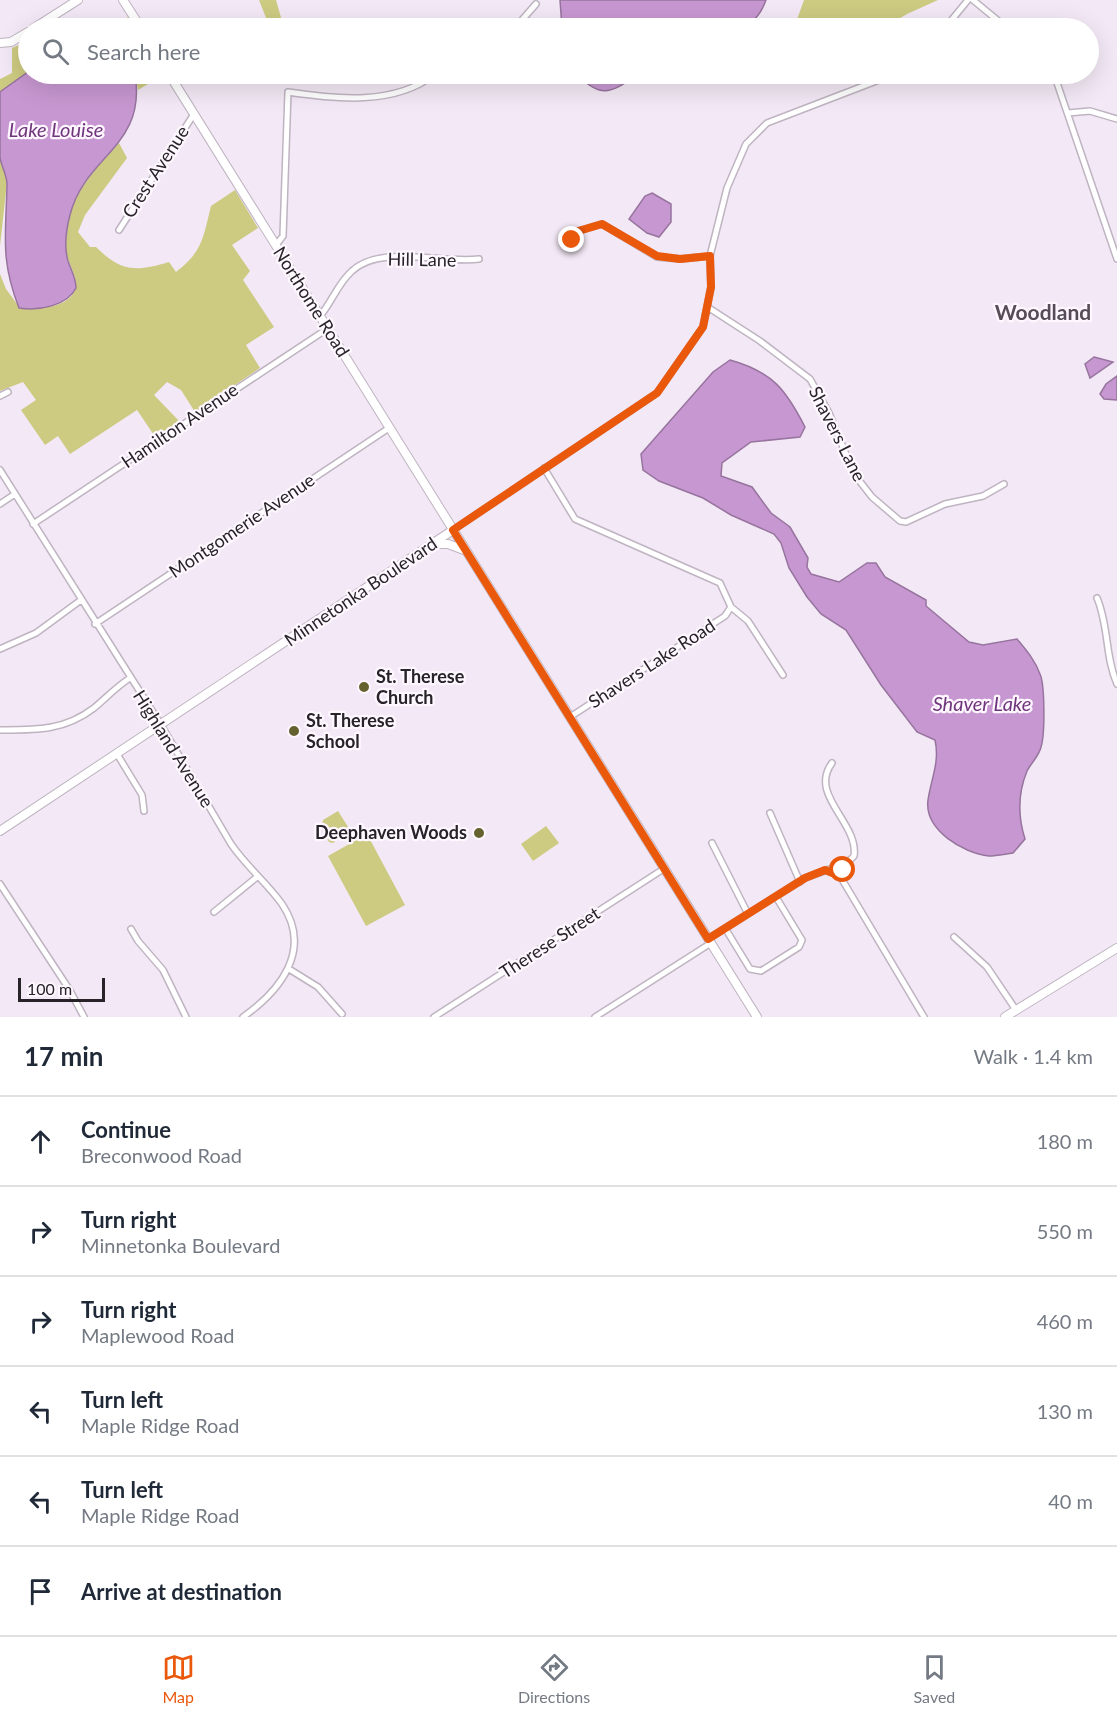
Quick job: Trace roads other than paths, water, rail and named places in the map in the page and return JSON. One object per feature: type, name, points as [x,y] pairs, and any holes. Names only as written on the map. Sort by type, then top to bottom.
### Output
[{"type":"main road","points":[[1005,1017],[1117,948]]},
{"type":"street","points":[[50,18],[78,0]]},
{"type":"street","points":[[123,0],[135,18]]},
{"type":"street","points":[[953,18],[968,0]]},
{"type":"street","points":[[973,0],[995,18]]},
{"type":"street","points":[[523,18],[536,4]]},
{"type":"street","points":[[0,43],[11,42],[18,38]]},
{"type":"street","name":"Northome Road","points":[[175,84],[453,530]]},
{"type":"street","points":[[276,245],[283,236],[288,92],[373,96],[418,84]]},
{"type":"street","points":[[453,530],[657,393],[694,344],[703,327],[708,308],[710,256],[734,169],[746,144],[767,123],[869,84]]},
{"type":"street","points":[[1058,84],[1117,258]]},
{"type":"street","points":[[1068,113],[1090,111],[1117,119]]},
{"type":"street","name":"Crest Avenue","points":[[119,230],[194,114]]},
{"type":"street","points":[[572,240],[575,232],[602,224],[657,256],[680,259],[710,256]]},
{"type":"street","name":"Hill Lane","points":[[320,316],[345,278],[354,269],[372,260],[432,257],[457,261],[478,259]]},
{"type":"street","name":"Shavers Lane","points":[[708,308],[760,341],[810,379],[829,413],[854,474],[872,497],[900,521],[906,522],[920,517],[945,504],[983,496],[1004,484]]},
{"type":"street","name":"Hamilton Avenue","points":[[33,524],[327,329]]},
{"type":"street","points":[[0,396],[8,392]]},
{"type":"street","name":"Montgomerie Avenue","points":[[95,624],[389,428]]},
{"type":"street","points":[[544,468],[576,519],[716,579],[723,587],[731,607],[748,621],[783,675]]},
{"type":"street","name":"Highland Avenue","points":[[0,470],[95,624],[161,725],[231,844],[257,877],[277,897],[290,919],[293,945],[289,969]]},
{"type":"street","points":[[0,504],[15,494]]},
{"type":"street","name":"Minnetonka Boulevard","points":[[3,829],[453,530],[757,1017]]},
{"type":"street","points":[[433,544],[448,544],[466,550]]},
{"type":"street","points":[[1096,598],[1104,614],[1111,666],[1117,684]]},
{"type":"street","points":[[0,649],[36,633],[81,600]]},
{"type":"street","name":"Shavers Lake Road","points":[[570,717],[726,616],[731,607]]},
{"type":"street","points":[[0,730],[44,731],[63,725],[94,708],[130,678]]},
{"type":"street","points":[[117,754],[142,795],[144,811]]},
{"type":"street","points":[[832,763],[824,780],[855,852],[840,876]]},
{"type":"street","points":[[770,813],[800,882]]},
{"type":"street","points":[[0,820],[3,829]]},
{"type":"street","points":[[712,843],[748,914]]},
{"type":"street","points":[[595,1017],[725,928],[800,882],[847,863]]},
{"type":"street","name":"Therese Street","points":[[434,1017],[665,868]]},
{"type":"street","points":[[825,870],[840,876],[924,1017]]},
{"type":"street","points":[[214,912],[257,877]]},
{"type":"street","points":[[0,885],[52,961],[84,1017]]},
{"type":"street","points":[[725,928],[750,969],[761,971],[799,947],[802,940],[776,897]]},
{"type":"street","points":[[131,928],[169,980],[186,1017]]},
{"type":"street","points":[[954,937],[987,967],[1016,1010]]},
{"type":"street","points":[[243,1017],[276,991],[289,969],[318,987],[342,1014]]},
{"type":"water","points":[[560,0],[766,0],[756,18],[561,18]]},
{"type":"water","name":"Lake Louise","points":[[18,79],[18,84],[135,84],[136,99],[132,118],[124,135],[88,178],[70,215],[66,250],[76,288],[66,299],[43,308],[19,308],[9,275],[5,233],[7,184],[0,157],[0,92]]},
{"type":"water","points":[[589,84],[624,84],[608,90],[594,88]]},
{"type":"water","points":[[652,193],[671,204],[671,222],[659,237],[647,233],[629,219],[645,196]]},
{"type":"water","points":[[1094,357],[1113,362],[1090,378],[1085,364]]},
{"type":"water","name":"Shaver Lake","points":[[730,360],[757,370],[777,384],[805,427],[800,437],[751,442],[722,463],[721,476],[752,487],[771,513],[790,527],[808,558],[807,567],[811,574],[839,582],[867,563],[876,563],[885,577],[926,600],[926,606],[969,642],[983,645],[1017,639],[1036,664],[1043,688],[1042,741],[1039,753],[1027,771],[1022,788],[1020,814],[1025,839],[1013,853],[989,856],[968,850],[947,838],[932,821],[928,811],[928,800],[936,763],[935,740],[917,732],[881,685],[846,630],[821,614],[807,597],[789,568],[781,543],[774,534],[731,515],[703,498],[659,481],[643,470],[641,454],[713,372]]},
{"type":"water","points":[[1117,376],[1117,400],[1104,399],[1100,394],[1106,384]]},
{"type":"place","name":"St. Therese Church","points":[[364,687]]},
{"type":"place","name":"St. Therese School","points":[[294,731]]},
{"type":"place","name":"Deephaven Woods","points":[[479,833]]},
{"type":"district","name":"Woodland","points":[[1043,313]]}]
